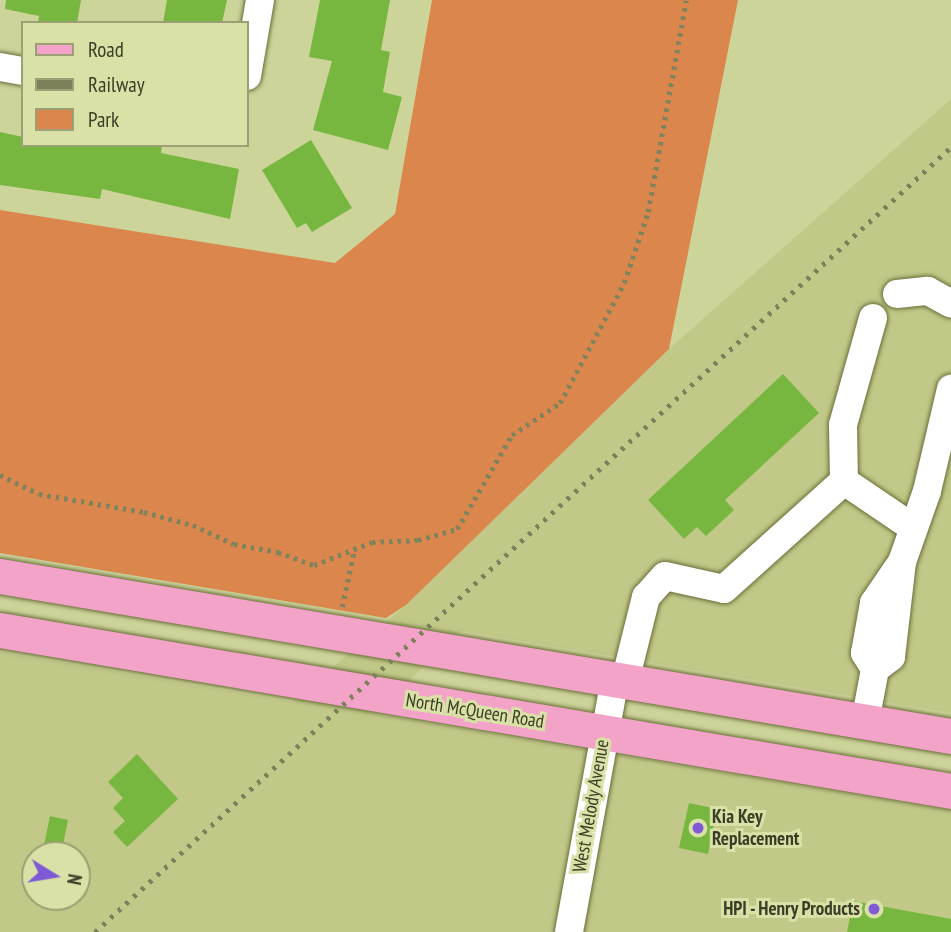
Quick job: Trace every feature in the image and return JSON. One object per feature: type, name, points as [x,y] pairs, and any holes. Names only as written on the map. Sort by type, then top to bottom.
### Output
[{"type":"main road","points":[[0,576],[951,736]]},
{"type":"main road","name":"North McQueen Road","points":[[0,630],[951,791]]},
{"type":"street","points":[[248,70],[260,0]]},
{"type":"street","points":[[0,67],[21,71]]},
{"type":"street","points":[[897,294],[928,291],[951,304]]},
{"type":"street","points":[[873,318],[843,425],[844,481],[912,527]]},
{"type":"street","points":[[864,722],[875,669],[865,653],[874,603],[902,562],[912,527],[927,491],[951,389]]},
{"type":"street","name":"West Melody Avenue","points":[[569,932],[604,732],[646,597],[665,576],[724,589],[844,481]]},
{"type":"path","points":[[0,475],[39,494],[144,512],[192,525],[234,544],[278,552],[314,565],[372,542],[418,540],[457,529],[512,435],[560,403],[624,283],[648,212],[686,0]]},
{"type":"path","points":[[336,631],[354,550]]},
{"type":"shaded area","points":[[951,99],[951,713],[462,631],[373,714],[951,811],[951,932],[0,932],[0,652],[292,702],[406,605],[669,349]]},
{"type":"green space","points":[[432,0],[738,0],[669,349],[406,605],[386,618],[0,553],[0,210],[335,263],[395,214]]},
{"type":"building","points":[[6,0],[81,0],[77,21],[38,21],[39,16],[5,9]]},
{"type":"building","points":[[167,0],[227,0],[222,21],[163,21]]},
{"type":"building","points":[[320,0],[390,0],[381,50],[390,52],[383,92],[402,97],[388,150],[313,130],[332,61],[309,57]]},
{"type":"building","points":[[0,132],[21,137],[21,147],[162,147],[161,153],[239,169],[230,219],[102,189],[100,199],[0,185]]},
{"type":"building","points":[[311,140],[352,208],[312,232],[306,223],[297,228],[262,170]]},
{"type":"building","points":[[783,374],[819,413],[725,500],[734,510],[706,536],[697,527],[684,539],[648,500]]},
{"type":"building","points":[[137,754],[178,799],[127,847],[113,832],[125,821],[113,808],[123,798],[108,782]]},
{"type":"building","name":"Kia Key Replacement","points":[[689,803],[717,809],[708,854],[679,848]]},
{"type":"building","points":[[50,816],[68,820],[64,841],[45,841]]},
{"type":"building","name":"HPI - Henry Products","points":[[853,901],[951,919],[951,932],[847,932]]},
{"type":"railway","points":[[95,932],[951,147]]},
{"type":"place","name":"Kia Key Replacement","points":[[698,828]]},
{"type":"place","name":"HPI - Henry Products","points":[[874,909]]}]
